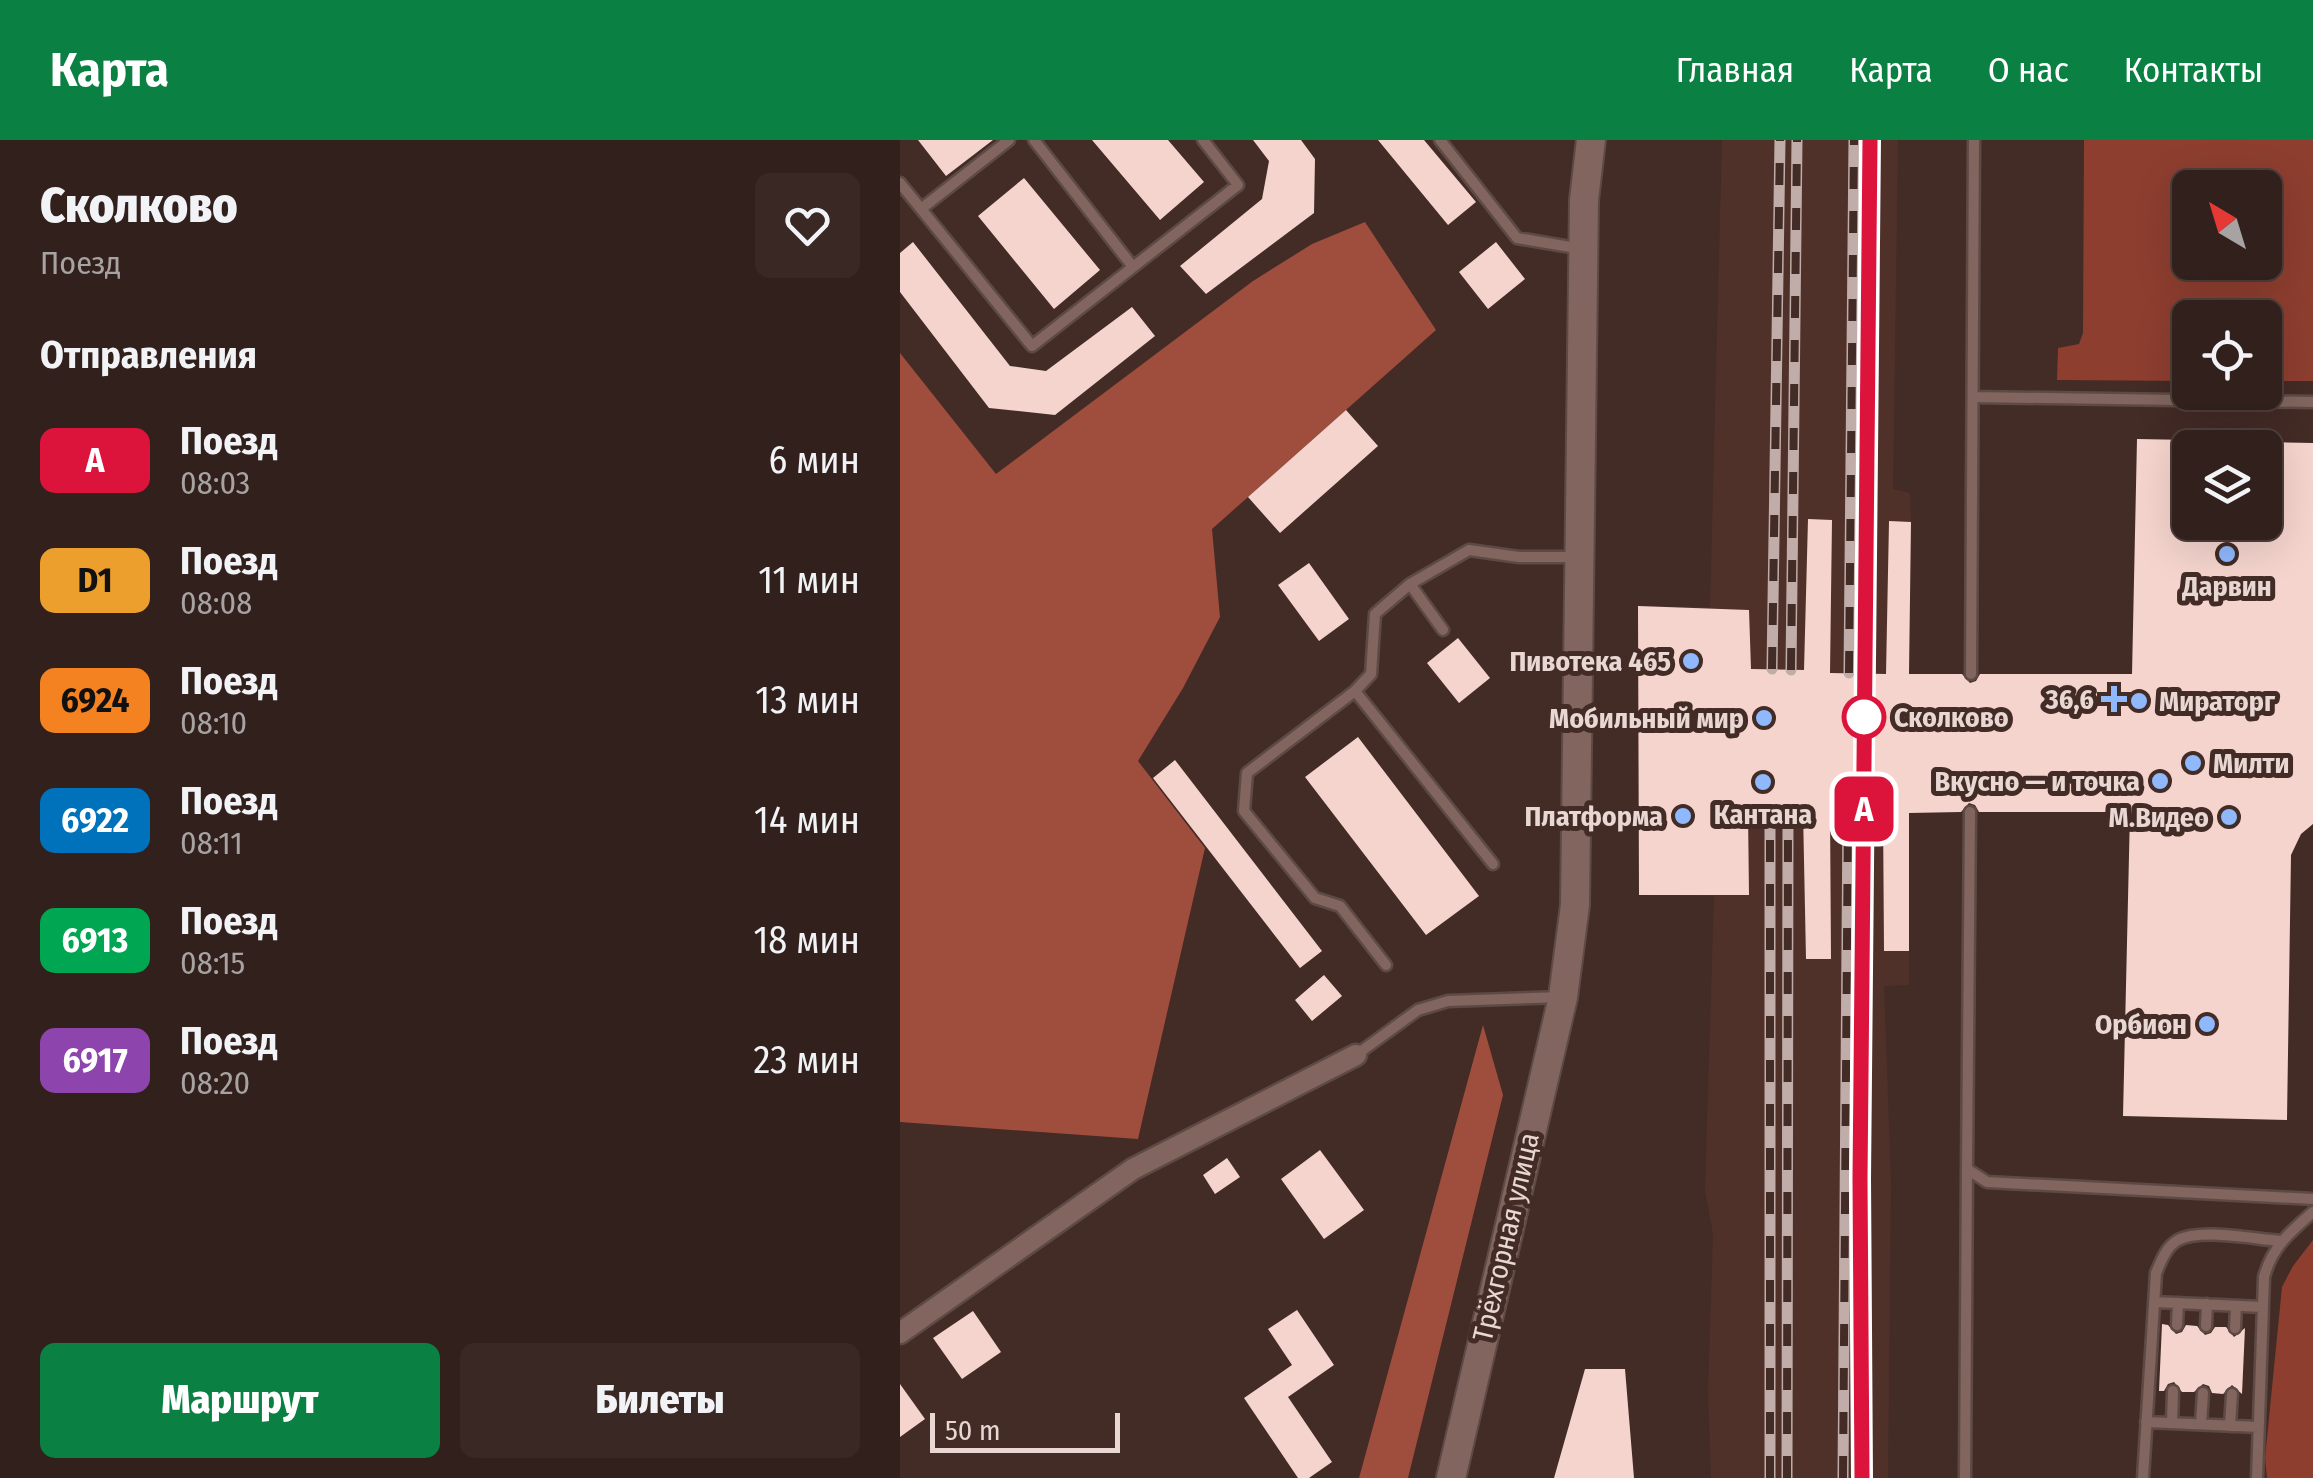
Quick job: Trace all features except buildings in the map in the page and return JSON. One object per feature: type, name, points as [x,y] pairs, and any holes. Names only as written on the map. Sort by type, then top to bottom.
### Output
[{"type":"street","name":"Трёхгорная улица","points":[[1450,1478],[1564,996],[1576,905],[1583,250],[1591,140]]},
{"type":"street","points":[[900,1333],[1133,1168],[1356,1056]]},
{"type":"lane","points":[[921,209],[1009,140]]},
{"type":"lane","points":[[1034,140],[1133,267]]},
{"type":"lane","points":[[900,183],[1032,346],[1238,185],[1204,140]]},
{"type":"lane","points":[[1440,140],[1517,238],[1583,250]]},
{"type":"lane","points":[[1971,674],[1974,140]]},
{"type":"lane","points":[[1973,397],[2313,402]]},
{"type":"lane","points":[[1386,965],[1340,906],[1315,898],[1244,811],[1248,773],[1372,674],[1376,614],[1410,584],[1469,550],[1519,557],[1577,558]]},
{"type":"lane","points":[[1410,584],[1443,630]]},
{"type":"lane","points":[[1355,691],[1493,864]]},
{"type":"lane","points":[[1965,1478],[1970,812]]},
{"type":"lane","points":[[1356,1056],[1418,1010],[1448,1001],[1564,996]]},
{"type":"lane","points":[[1967,1168],[1987,1182],[2313,1199]]},
{"type":"lane","points":[[2257,1478],[2264,1277],[2280,1241],[2313,1212]]},
{"type":"lane","points":[[2143,1478],[2156,1273],[2165,1254],[2176,1241],[2197,1234],[2280,1241]]},
{"type":"lane","points":[[2154,1302],[2263,1307]]},
{"type":"lane","points":[[2177,1325],[2178,1303]]},
{"type":"lane","points":[[2206,1326],[2207,1304]]},
{"type":"lane","points":[[2235,1328],[2236,1306]]},
{"type":"lane","points":[[2172,1422],[2174,1391]]},
{"type":"lane","points":[[2202,1424],[2203,1393]]},
{"type":"lane","points":[[2230,1426],[2232,1394]]},
{"type":"lane","points":[[2146,1422],[2259,1427]]},
{"type":"shaded area","points":[[1722,140],[1898,140],[1893,489],[1910,493],[1911,522],[1889,522],[1884,950],[1909,951],[1909,985],[1884,986],[1891,1183],[1888,1478],[1711,1478],[1708,1391],[1713,1234],[1705,1190],[1714,896],[1639,895],[1638,606],[1710,607]]},
{"type":"shaded area","points":[[2084,140],[2313,140],[2313,381],[2282,381],[2282,300],[2172,300],[2172,381],[2057,380],[2058,348],[2079,344],[2083,333]]},
{"type":"shaded area","points":[[1365,222],[1436,330],[1212,529],[1220,617],[1138,761],[1205,848],[1138,1139],[900,1122],[900,353],[996,474],[1253,281],[1312,244]]},
{"type":"shaded area","points":[[1483,1025],[1503,1095],[1408,1478],[1359,1478]]},
{"type":"shaded area","points":[[2313,1240],[2313,1478],[2267,1478],[2265,1458],[2282,1287]]},
{"type":"railway","points":[[1772,669],[1780,140]]},
{"type":"railway","points":[[1791,670],[1797,140]]},
{"type":"railway","points":[[1849,673],[1854,140]]},
{"type":"railway","points":[[1865,673],[1870,140]]},
{"type":"railway","points":[[1843,1478],[1848,810]]},
{"type":"railway","points":[[1862,1478],[1864,810]]},
{"type":"railway","points":[[1770,811],[1770,1478]]},
{"type":"railway","points":[[1787,1478],[1788,811]]},
{"type":"train","name":"A","points":[[1862,1478],[1860,1179],[1870,140]]},
{"type":"place","name":"Дарвин","points":[[2227,554]]},
{"type":"place","name":"Пивотека 465","points":[[1691,661]]},
{"type":"place","name":"36,6","points":[[2114,699]]},
{"type":"place","name":"Мираторг","points":[[2139,701]]},
{"type":"place","name":"Сколково","points":[[1864,717]]},
{"type":"place","name":"Мобильный мир","points":[[1764,718]]},
{"type":"place","name":"Милти","points":[[2193,763]]},
{"type":"place","name":"Вкусно — и точка","points":[[2160,781]]},
{"type":"place","name":"Кантана","points":[[1763,782]]},
{"type":"place","name":"Платформа","points":[[1683,816]]},
{"type":"place","name":"М.Видео","points":[[2229,817]]},
{"type":"place","name":"Орбион","points":[[2207,1024]]}]
